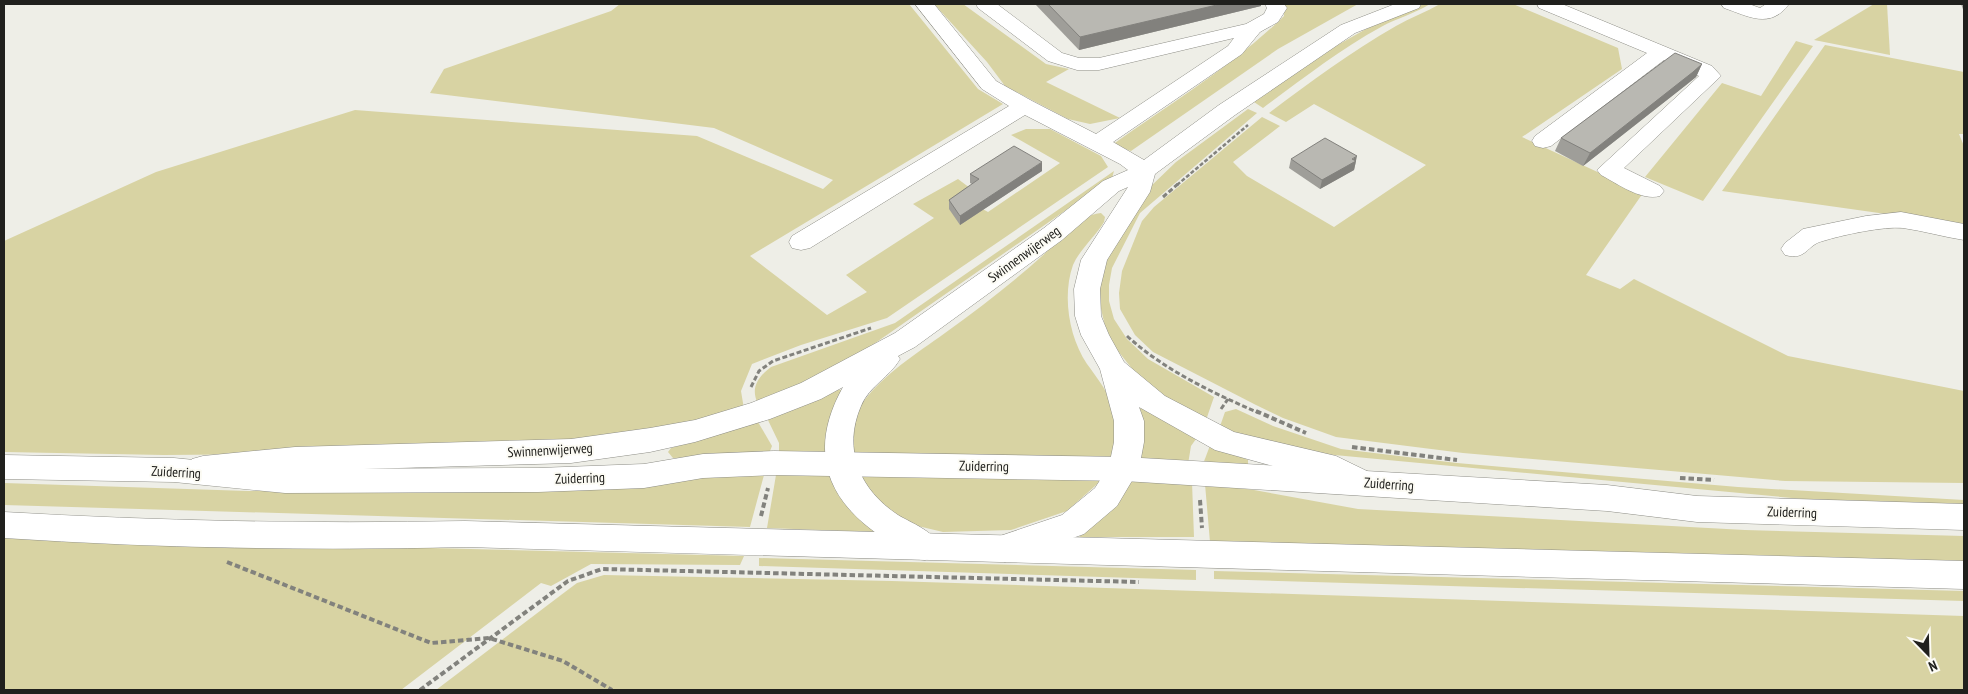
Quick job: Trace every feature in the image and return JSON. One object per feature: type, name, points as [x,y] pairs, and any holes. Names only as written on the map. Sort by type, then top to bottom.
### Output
[{"type":"main road","points":[[924,4],[989,85],[1024,106],[1128,159],[1144,171],[1138,192],[1094,260],[1088,289],[1088,316],[1095,335],[1114,369],[1129,421],[1129,442],[1124,469],[1106,497],[1073,525],[1005,548]]},
{"type":"main road","points":[[985,4],[1054,57],[1077,64],[1100,64],[1253,28],[1271,18],[1277,8],[1274,4]]},
{"type":"main road","name":"Swinnenwijerweg","points":[[1348,29],[1358,18],[1382,4]]},
{"type":"main road","name":"Swinnenwijerweg","points":[[174,470],[295,459],[572,452],[695,431],[760,411],[811,391],[905,340],[1052,234],[1111,186],[1144,171],[1226,110],[1348,29],[1412,4]]},
{"type":"main road","points":[[1546,4],[1705,70],[1711,76],[1609,170],[1652,191]]},
{"type":"main road","points":[[1731,4],[1762,15],[1779,4]]},
{"type":"main road","points":[[1097,143],[1236,50],[1253,28]]},
{"type":"main road","points":[[1543,141],[1662,52]]},
{"type":"main road","points":[[801,242],[1024,106]]},
{"type":"main road","points":[[1794,249],[1812,235],[1866,224],[1901,220],[1964,232]]},
{"type":"main road","name":"Swinnenwijerweg","points":[[905,340],[854,392],[845,412],[839,436],[840,464],[852,490],[867,508],[924,546]]},
{"type":"main road","points":[[1114,369],[1155,404],[1226,442],[1298,461],[1325,465],[1360,482]]},
{"type":"main road","name":"Zuiderring","points":[[4,467],[174,470],[285,480],[538,480],[644,476],[703,466],[840,464],[1124,469],[1607,498],[1697,509],[1964,517]]},
{"type":"main road","points":[[4,525],[75,530],[359,538],[465,534],[1964,575]]},
{"type":"path","points":[[1158,202],[1249,125]]},
{"type":"path","points":[[1126,335],[1148,355],[1228,399],[1313,436]]},
{"type":"path","points":[[1347,446],[1466,461]]},
{"type":"path","points":[[1675,477],[1715,480]]},
{"type":"path","points":[[217,558],[431,643],[489,638],[563,661],[611,690]]},
{"type":"path","points":[[420,690],[568,581],[602,569],[1146,582]]},
{"type":"shaded area","points":[[620,4],[909,4],[978,89],[1003,104],[750,256],[827,315],[867,292],[846,275],[934,218],[913,204],[958,179],[970,188],[959,196],[988,212],[1060,163],[1011,135],[1026,129],[1050,129],[1101,156],[1108,167],[887,318],[801,345],[752,364],[741,391],[744,409],[701,423],[572,444],[281,454],[164,455],[4,452],[4,241],[156,172],[355,110],[697,136],[823,189],[833,180],[714,128],[430,93],[444,69],[611,11]]},
{"type":"shaded area","points":[[934,4],[963,4],[1046,64],[1069,69],[1046,82],[1120,118],[1090,124],[1068,119],[1005,86],[987,62]]},
{"type":"shaded area","points":[[1284,4],[1358,4],[1278,49],[1131,151],[1112,145],[1201,84],[1244,51],[1284,16]]},
{"type":"shaded area","points":[[1423,4],[1430,4],[1387,24],[1350,45],[1263,108],[1254,102],[1336,46],[1366,29]]},
{"type":"shaded area","points":[[1440,4],[1513,4],[1618,48],[1622,69],[1522,137],[1643,193],[1586,275],[1620,289],[1634,279],[1788,356],[1964,391],[1964,483],[1785,481],[1463,453],[1336,437],[1283,418],[1153,352],[1135,335],[1120,309],[1119,293],[1122,271],[1142,221],[1154,207],[1262,117],[1280,126],[1233,162],[1247,176],[1334,227],[1426,165],[1314,104],[1286,122],[1269,113],[1363,46],[1396,26]]},
{"type":"shaded area","points":[[1874,4],[1887,4],[1890,55],[1814,40]]},
{"type":"shaded area","points":[[1796,41],[1813,46],[1703,201],[1645,177],[1722,83],[1761,96]]},
{"type":"shaded area","points":[[1825,45],[1964,72],[1964,134],[1959,134],[1964,146],[1964,225],[1722,191]]},
{"type":"shaded area","points":[[1248,109],[1257,113],[1140,213],[1112,268],[1109,285],[1109,301],[1114,319],[1127,339],[1148,359],[1214,397],[1205,423],[1159,398],[1137,375],[1114,346],[1105,326],[1099,300],[1100,279],[1110,247],[1149,188],[1176,162]]},
{"type":"shaded area","points":[[1114,171],[1112,178],[871,346],[831,372],[758,404],[755,388],[762,375],[771,367],[895,323]]},
{"type":"shaded area","points":[[1101,213],[1105,217],[1104,222],[1073,265],[1068,290],[1068,303],[1069,316],[1076,342],[1087,364],[1112,402],[1118,419],[1119,436],[1113,462],[853,457],[853,435],[856,415],[863,402],[881,382],[901,364],[1006,287],[1075,224],[1092,215]]},
{"type":"shaded area","points":[[835,389],[841,390],[842,394],[826,456],[779,456],[779,443],[767,418]]},
{"type":"shaded area","points":[[1144,407],[1196,439],[1191,446],[1188,464],[1135,461],[1139,409]]},
{"type":"shaded area","points":[[1236,409],[1273,426],[1341,449],[1457,463],[1738,487],[1964,500],[1964,504],[1803,499],[1292,451],[1218,432],[1225,412]]},
{"type":"shaded area","points":[[758,422],[772,446],[768,456],[673,458],[668,452],[671,448]]},
{"type":"shaded area","points":[[1211,443],[1248,460],[1248,464],[1203,464]]},
{"type":"shaded area","points":[[835,472],[851,511],[875,532],[767,528],[776,475]]},
{"type":"shaded area","points":[[853,472],[1104,478],[1067,511],[1011,530],[943,532],[901,522],[878,505]]},
{"type":"shaded area","points":[[764,475],[750,527],[4,505],[4,483],[248,491],[439,490]]},
{"type":"shaded area","points":[[1129,480],[1192,482],[1194,537],[1079,537],[1105,515]]},
{"type":"shaded area","points":[[1205,484],[1254,490],[1358,509],[1745,530],[1964,536],[1964,561],[1210,542]]},
{"type":"shaded area","points":[[4,537],[744,556],[740,565],[591,564],[551,586],[541,583],[401,690],[4,690]]},
{"type":"shaded area","points":[[759,558],[1196,570],[1196,580],[759,566]]},
{"type":"shaded area","points":[[1214,571],[1964,591],[1964,601],[1214,579]]},
{"type":"shaded area","points":[[604,575],[892,581],[1964,616],[1964,690],[436,690],[577,583]]},
{"type":"building","points":[[1048,4],[1221,4],[1080,37]]},
{"type":"building","points":[[1675,53],[1702,64],[1590,153],[1561,138]]},
{"type":"building","points":[[1325,138],[1357,156],[1352,159],[1356,161],[1322,180],[1291,159]]},
{"type":"building","points":[[1014,146],[1042,162],[960,216],[949,200],[979,179],[970,174]]}]
